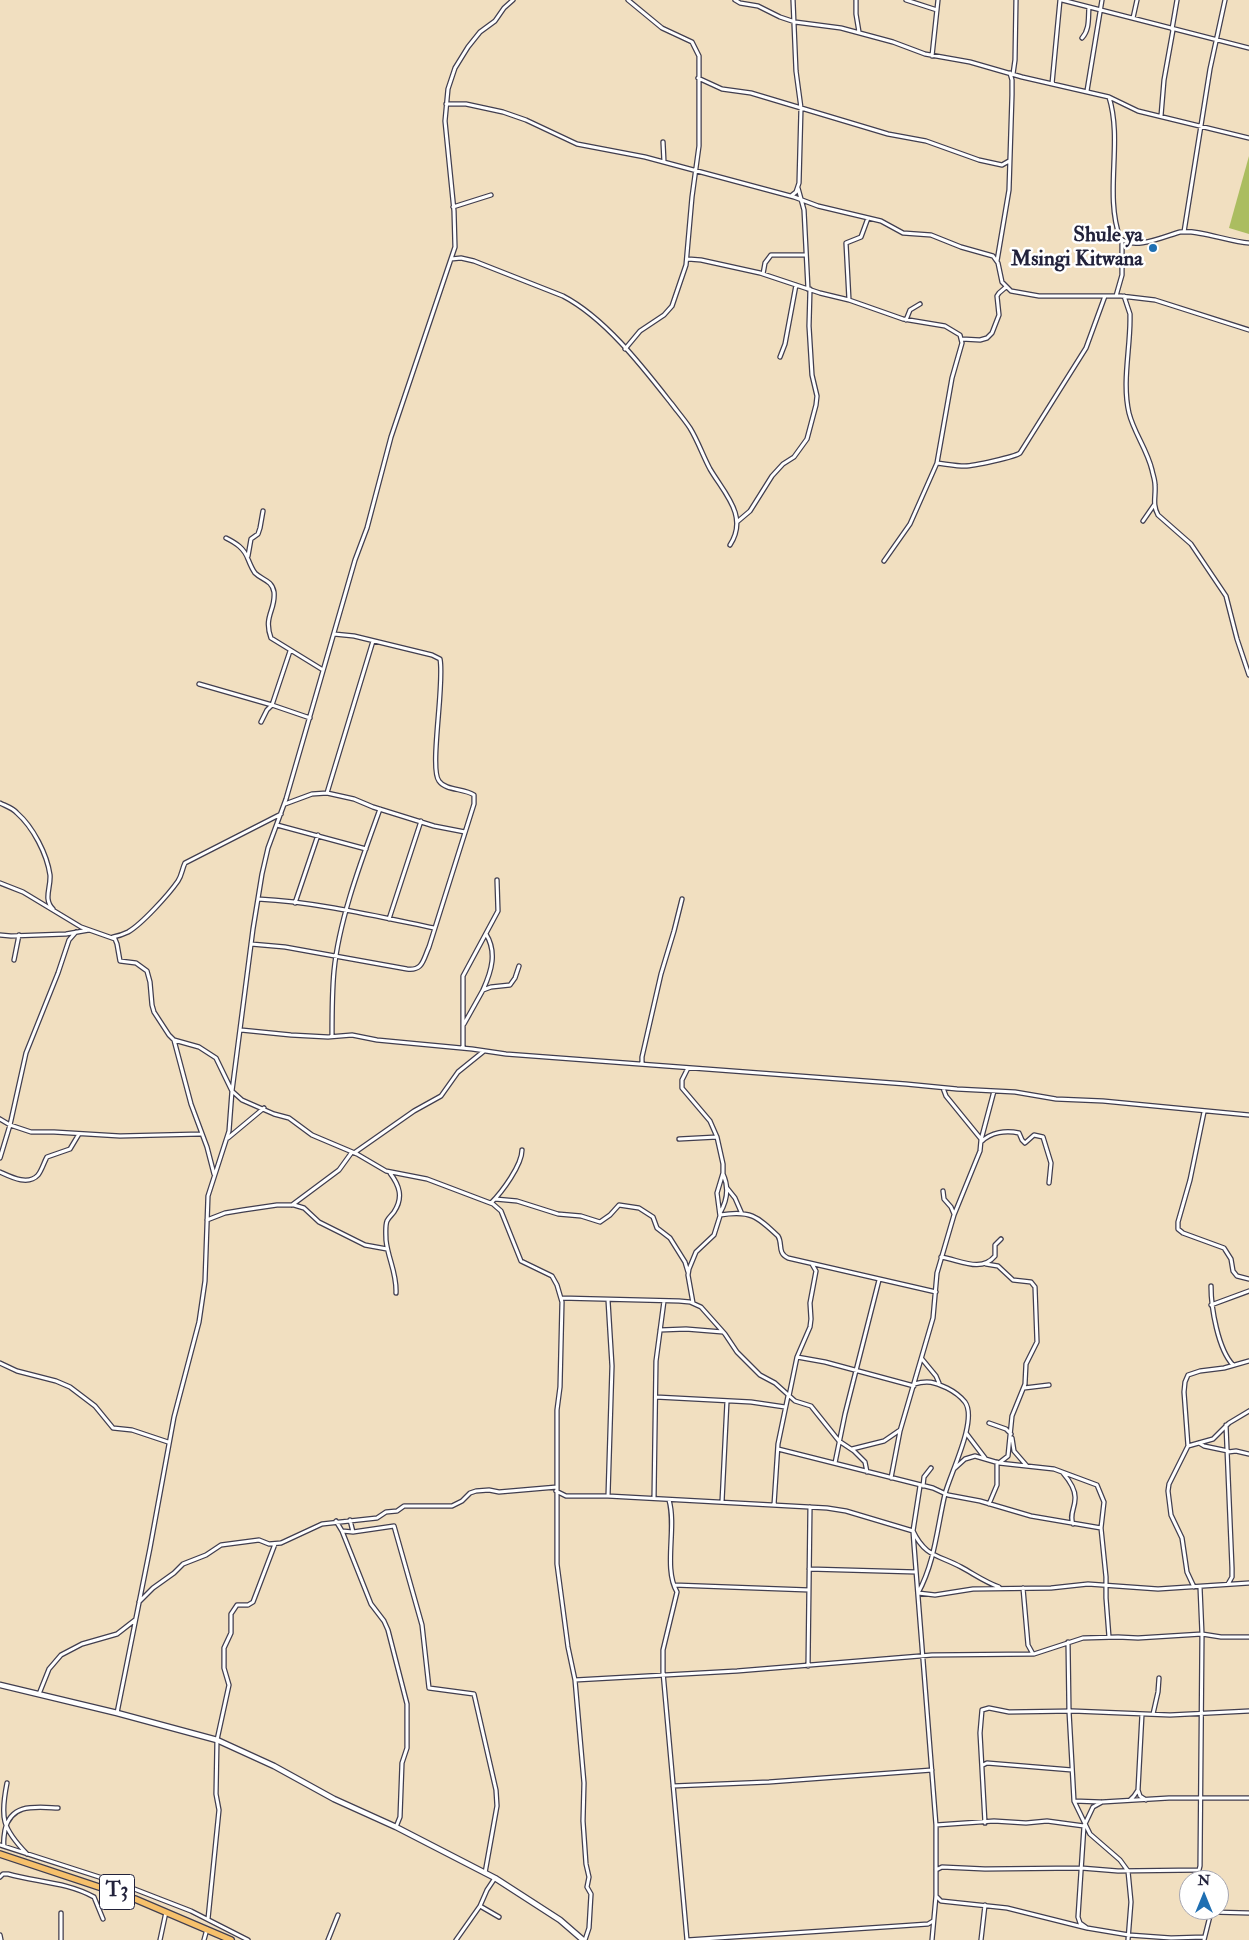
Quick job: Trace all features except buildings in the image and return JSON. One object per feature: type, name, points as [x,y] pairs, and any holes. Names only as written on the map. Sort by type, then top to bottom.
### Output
[{"type":"highway","name":"T3","points":[[0,1854],[118,1893],[207,1928],[231,1940]]},
{"type":"street","points":[[117,1713],[168,1442],[199,1322],[205,1281],[208,1196],[227,1138],[251,944],[268,848],[285,804],[355,560],[367,528],[391,437],[455,242],[445,121],[448,89],[455,68],[464,52],[475,37],[495,21],[512,2],[507,0]]},
{"type":"street","points":[[625,349],[640,331],[664,315],[672,306],[688,259],[699,137],[699,56],[692,42],[662,28],[628,0]]},
{"type":"street","points":[[735,0],[740,3],[758,6],[795,22],[826,25],[859,32],[932,56],[970,62],[1011,74],[1086,91],[1109,97],[1135,110],[1249,138]]},
{"type":"street","points":[[736,522],[750,511],[772,476],[783,464],[794,457],[807,439],[817,396],[812,375],[804,210],[798,188],[801,108],[796,71],[793,0]]},
{"type":"street","points":[[856,0],[859,32]]},
{"type":"street","points":[[906,0],[937,10]]},
{"type":"street","points":[[932,56],[938,0]]},
{"type":"street","points":[[997,262],[1009,190],[1011,74],[1015,60],[1016,0]]},
{"type":"street","points":[[1052,84],[1061,0],[1172,30],[1249,48]]},
{"type":"street","points":[[1086,91],[1102,0]]},
{"type":"street","points":[[1132,18],[1137,0]]},
{"type":"street","points":[[1160,116],[1177,0]]},
{"type":"street","points":[[1184,232],[1216,40],[1225,0]]},
{"type":"street","points":[[1082,38],[1088,23],[1089,7]]},
{"type":"street","points":[[1012,84],[1019,76]]},
{"type":"street","points":[[698,78],[722,89],[751,93],[888,134],[926,141],[993,164],[1002,165],[1009,161]]},
{"type":"street","points":[[1109,97],[1114,112],[1114,204],[1122,240],[1122,274],[1116,296]]},
{"type":"street","points":[[446,104],[466,104],[503,112],[526,120],[577,144],[664,162],[801,199],[818,206],[881,221],[904,233],[931,235],[961,247],[989,254],[995,257],[1002,282],[1006,287],[1017,292],[1039,296],[1124,296],[1155,300],[1249,330]]},
{"type":"street","points":[[663,142],[664,162]]},
{"type":"street","points":[[790,196],[798,188]]},
{"type":"street","points":[[453,207],[491,195]]},
{"type":"street","points":[[849,300],[846,243],[861,237],[868,218]]},
{"type":"street","points":[[1122,240],[1128,242],[1151,241],[1184,232],[1249,243]]},
{"type":"street","points":[[763,274],[765,263],[771,255],[806,255]]},
{"type":"street","points":[[450,259],[467,258],[563,296],[571,300],[611,333],[648,373],[691,430],[711,470],[736,511],[734,536],[730,545]]},
{"type":"street","points":[[688,259],[701,260],[763,274],[849,300],[906,320],[945,326],[956,332],[962,339],[980,340],[987,338],[992,333],[999,315],[997,296],[1006,287]]},
{"type":"street","points":[[780,357],[785,344],[796,285]]},
{"type":"street","points":[[936,463],[970,466],[990,460],[1012,457],[1020,453],[1086,348],[1105,296]]},
{"type":"street","points":[[1124,296],[1130,314],[1127,363],[1128,404],[1131,419],[1147,452],[1151,465],[1155,483],[1154,505],[1158,514],[1191,544],[1226,596],[1249,675]]},
{"type":"street","points":[[906,320],[910,310],[920,304]]},
{"type":"street","points":[[884,561],[910,524],[936,463],[962,339]]},
{"type":"street","points":[[1143,521],[1154,505]]},
{"type":"street","points":[[248,556],[251,539],[258,534],[263,511]]},
{"type":"street","points":[[226,538],[238,544],[248,556],[256,574],[270,583],[272,587],[273,604],[268,624],[271,638],[290,651],[310,660],[323,670]]},
{"type":"street","points":[[251,944],[285,947],[415,970],[421,966],[423,961],[474,804],[474,796],[440,783],[436,772],[436,742],[442,682],[440,659],[432,655],[354,636],[334,634]]},
{"type":"street","points":[[327,793],[373,641]]},
{"type":"street","points":[[261,722],[272,705],[290,651]]},
{"type":"street","points":[[199,684],[310,718]]},
{"type":"street","points":[[285,804],[312,794],[327,793],[354,799],[380,809],[465,832]]},
{"type":"street","points":[[0,803],[16,811],[21,816],[41,848],[50,874],[47,899],[50,906],[57,913]]},
{"type":"street","points":[[332,1036],[334,970],[346,911],[380,809]]},
{"type":"street","points":[[0,883],[22,892],[89,930],[112,937],[127,932],[140,922],[173,888],[180,878],[185,862],[281,814]]},
{"type":"street","points":[[389,919],[421,821]]},
{"type":"street","points":[[277,825],[366,849]]},
{"type":"street","points":[[295,903],[318,835]]},
{"type":"street","points":[[463,1048],[463,976],[498,911],[497,880]]},
{"type":"street","points":[[642,1064],[661,974],[682,899]]},
{"type":"street","points":[[258,900],[295,903],[346,911],[434,928]]},
{"type":"street","points":[[0,935],[89,930]]},
{"type":"street","points":[[0,1158],[10,1125],[26,1052],[58,973],[69,940],[76,932]]},
{"type":"street","points":[[464,1024],[489,978],[493,956],[492,943],[486,934]]},
{"type":"street","points":[[14,960],[19,935]]},
{"type":"street","points":[[0,1685],[117,1713],[217,1740],[274,1766],[367,1815],[396,1827],[495,1878],[560,1920],[584,1940],[590,1928],[591,1894],[587,1887],[589,1877],[586,1864],[584,1783],[574,1680],[558,1575],[556,1489],[561,1298],[552,1276],[520,1259],[501,1211],[491,1203],[427,1178],[389,1172],[353,1153],[319,1139],[289,1118],[274,1114],[242,1100],[232,1091],[216,1058],[198,1047],[174,1040],[169,1035],[154,1012],[147,971],[136,963],[120,961],[117,944],[112,937]]},
{"type":"street","points":[[483,990],[510,985],[515,978],[519,966]]},
{"type":"street","points":[[240,1030],[291,1035],[352,1035],[385,1041],[518,1055],[1015,1092],[1056,1099],[1103,1101],[1249,1115]]},
{"type":"street","points":[[174,1040],[191,1104],[215,1175]]},
{"type":"street","points":[[292,1205],[338,1170],[353,1153],[414,1110],[441,1096],[458,1072],[484,1050]]},
{"type":"street","points":[[688,1068],[682,1080],[682,1088],[710,1121],[717,1137],[723,1164],[723,1173],[718,1193],[720,1214]]},
{"type":"street","points":[[943,1088],[946,1096],[981,1141]]},
{"type":"street","points":[[891,1478],[900,1430],[933,1318],[936,1292],[935,1281],[941,1257],[954,1215],[977,1160],[994,1091]]},
{"type":"street","points":[[227,1138],[264,1108]]},
{"type":"street","points":[[1204,1112],[1194,1166],[1178,1222],[1178,1230],[1183,1234],[1224,1248],[1231,1259],[1233,1272],[1237,1276],[1249,1280]]},
{"type":"street","points":[[0,1119],[10,1125],[31,1132],[120,1136],[201,1134]]},
{"type":"street","points":[[981,1141],[991,1135],[1005,1132],[1019,1133],[1025,1143],[1034,1135],[1043,1137],[1051,1163],[1049,1183]]},
{"type":"street","points":[[0,1172],[24,1180],[35,1177],[48,1157],[70,1149],[79,1134]]},
{"type":"street","points":[[680,1139],[717,1137]]},
{"type":"street","points":[[491,1203],[518,1165],[522,1156],[522,1150]]},
{"type":"street","points":[[389,1172],[398,1185],[400,1199],[399,1204],[387,1223],[388,1249],[396,1277],[396,1293]]},
{"type":"street","points":[[688,1275],[696,1252],[714,1236],[725,1202],[727,1188],[723,1173]]},
{"type":"street","points":[[727,1188],[735,1198],[742,1214]]},
{"type":"street","points":[[943,1191],[944,1199],[951,1207],[954,1215]]},
{"type":"street","points":[[495,1199],[516,1201],[558,1214],[581,1216],[600,1222],[619,1205],[639,1208],[653,1216],[657,1228],[670,1238],[685,1262],[693,1303]]},
{"type":"street","points":[[207,1221],[225,1213],[277,1205],[292,1205],[304,1208],[319,1222],[365,1245],[388,1249]]},
{"type":"street","points":[[720,1214],[751,1214],[762,1220],[780,1239],[783,1255],[879,1280],[936,1292]]},
{"type":"street","points":[[986,1264],[996,1256],[995,1246],[1001,1240]]},
{"type":"street","points":[[941,1257],[975,1266],[986,1264],[998,1266],[1013,1280],[1032,1282],[1034,1285],[1037,1342],[1026,1364],[1024,1388],[1012,1416],[1008,1456],[998,1462]]},
{"type":"street","points":[[774,1505],[778,1449],[785,1407],[798,1357],[812,1319],[810,1303],[816,1272],[812,1263]]},
{"type":"street","points":[[835,1463],[879,1280]]},
{"type":"street","points":[[1211,1286],[1212,1315],[1225,1354],[1233,1364]]},
{"type":"street","points":[[1211,1305],[1249,1291]]},
{"type":"street","points":[[561,1298],[679,1301],[693,1303],[701,1307],[738,1352],[760,1375],[776,1383],[795,1401],[811,1406],[839,1441],[864,1462],[867,1472]]},
{"type":"street","points":[[608,1300],[612,1366],[608,1496]]},
{"type":"street","points":[[654,1498],[656,1361],[664,1301]]},
{"type":"street","points":[[660,1330],[686,1329],[723,1332]]},
{"type":"street","points":[[798,1357],[914,1385],[928,1381],[940,1384],[952,1391],[966,1405],[966,1433],[945,1494],[939,1518],[934,1555],[918,1593]]},
{"type":"street","points":[[922,1359],[940,1384]]},
{"type":"street","points":[[1194,1587],[1188,1576],[1181,1533],[1171,1515],[1168,1491],[1169,1484],[1188,1446],[1185,1382],[1193,1372],[1224,1368],[1249,1361]]},
{"type":"street","points":[[0,1362],[17,1371],[51,1379],[70,1387],[102,1413],[113,1428],[132,1430],[168,1442]]},
{"type":"street","points":[[1024,1388],[1049,1385]]},
{"type":"street","points":[[656,1397],[785,1407]]},
{"type":"street","points":[[722,1502],[726,1401]]},
{"type":"street","points":[[1188,1446],[1213,1439],[1226,1425],[1249,1410]]},
{"type":"street","points":[[989,1423],[1006,1429],[1011,1434],[1014,1452],[1026,1466]]},
{"type":"street","points":[[1226,1425],[1232,1568],[1232,1577],[1228,1585]]},
{"type":"street","points":[[851,1450],[884,1441],[900,1430]]},
{"type":"street","points":[[966,1433],[988,1460]]},
{"type":"street","points":[[1199,1443],[1228,1452],[1249,1454]]},
{"type":"street","points":[[778,1449],[939,1490],[945,1494],[1031,1516],[1101,1528]]},
{"type":"street","points":[[953,1469],[970,1456],[1026,1466],[1048,1467],[1097,1485],[1104,1502],[1101,1528],[1105,1555],[1109,1637]]},
{"type":"street","points":[[989,1504],[996,1485],[998,1462]]},
{"type":"street","points":[[931,1468],[924,1477],[914,1531],[936,1825],[936,1896],[932,1940]]},
{"type":"street","points":[[1063,1472],[1075,1494],[1073,1524]]},
{"type":"street","points":[[139,1602],[183,1564],[206,1555],[221,1545],[259,1540],[275,1544],[314,1527],[336,1521],[377,1518],[386,1512],[397,1511],[406,1506],[452,1506],[476,1490],[499,1492],[556,1489],[566,1496],[654,1498],[810,1507],[846,1511],[914,1531],[919,1542],[934,1555],[955,1564],[986,1583],[1002,1588]]},
{"type":"street","points":[[669,1500],[672,1522],[671,1580],[677,1596],[663,1650],[664,1677],[687,1940],[928,1924],[933,1921]]},
{"type":"street","points":[[808,1666],[810,1507]]},
{"type":"street","points":[[350,1520],[353,1532]]},
{"type":"street","points":[[336,1521],[371,1604],[384,1621],[388,1630],[406,1695],[407,1748],[402,1763],[400,1817],[396,1827]]},
{"type":"street","points":[[342,1532],[394,1526],[422,1625],[429,1688],[474,1694],[496,1790],[497,1806],[485,1873]]},
{"type":"street","points":[[208,1919],[218,1810],[216,1794],[217,1740],[229,1685],[224,1668],[224,1648],[231,1633],[231,1614],[236,1605],[248,1605],[255,1599],[275,1544]]},
{"type":"street","points":[[809,1569],[916,1572]]},
{"type":"street","points":[[918,1593],[935,1595],[972,1589],[1051,1588],[1088,1584],[1158,1589],[1249,1583]]},
{"type":"street","points":[[673,1585],[809,1590]]},
{"type":"street","points":[[936,1870],[942,1867],[1003,1869],[1081,1868],[1128,1871],[1199,1870],[1202,1713],[1200,1587]]},
{"type":"street","points":[[1023,1588],[1028,1645],[1034,1654]]},
{"type":"street","points":[[39,1695],[49,1669],[61,1655],[82,1644],[117,1634],[136,1619]]},
{"type":"street","points":[[574,1680],[664,1677],[932,1655],[1034,1654],[1083,1638],[1138,1638],[1202,1634],[1249,1638]]},
{"type":"street","points":[[1068,1642],[1069,1711],[1074,1801],[1084,1826],[1090,1834],[1120,1860],[1128,1871],[1131,1902],[1128,1938]]},
{"type":"street","points":[[1153,1714],[1159,1678]]},
{"type":"street","points":[[984,1823],[980,1730],[982,1710],[988,1708],[1009,1712],[1069,1711],[1142,1714],[1249,1711]]},
{"type":"street","points":[[1142,1714],[1138,1790],[1140,1796],[1148,1800]]},
{"type":"street","points":[[983,1765],[987,1763],[1072,1770]]},
{"type":"street","points":[[673,1786],[769,1782],[932,1770]]},
{"type":"street","points":[[7,1783],[2,1810],[6,1826],[16,1843],[27,1854]]},
{"type":"street","points":[[1129,1800],[1138,1790]]},
{"type":"street","points":[[1074,1801],[1249,1798]]},
{"type":"street","points":[[1087,1928],[1080,1923],[1078,1917],[1084,1826],[1094,1807],[1102,1802]]},
{"type":"street","points":[[58,1808],[20,1810],[7,1820],[2,1846],[124,1885],[208,1919],[248,1940]]},
{"type":"street","points":[[936,1825],[1053,1821],[1084,1826]]},
{"type":"street","points":[[0,1876],[8,1874],[81,1891],[94,1897],[103,1919]]},
{"type":"street","points":[[456,1940],[480,1906],[495,1878]]},
{"type":"street","points":[[936,1896],[941,1901],[1015,1910],[1128,1938],[1204,1939],[1210,1912],[1249,1913]]},
{"type":"street","points":[[981,1940],[985,1905]]},
{"type":"street","points":[[480,1906],[499,1917]]},
{"type":"street","points":[[160,1940],[167,1912]]},
{"type":"street","points":[[61,1913],[61,1940]]},
{"type":"street","points":[[328,1940],[338,1915]]},
{"type":"street","points":[[204,1940],[207,1928]]},
{"type":"street","points":[[0,1935],[0,1940]]},
{"type":"green space","points":[[1249,156],[1249,234],[1229,228]]},
{"type":"place","name":"Shule ya Msingi Kitwana","points":[[1153,248]]}]
